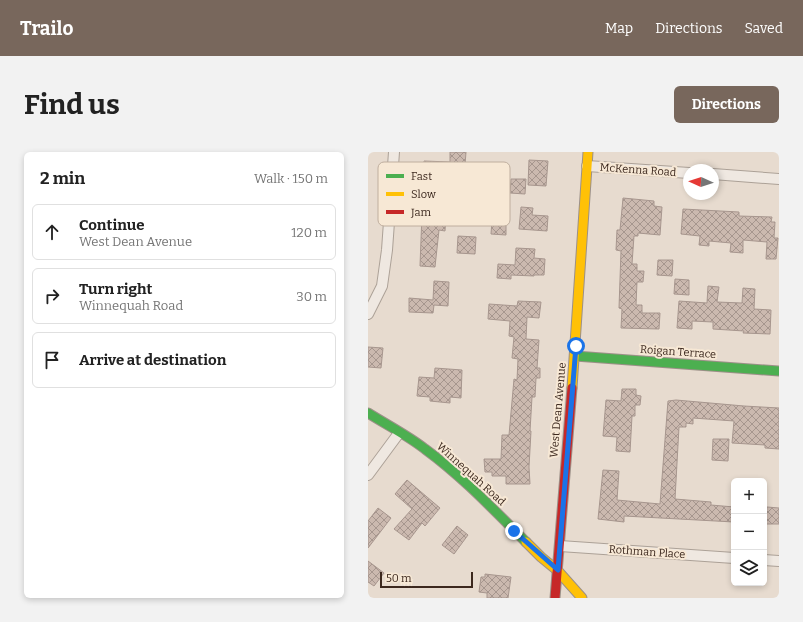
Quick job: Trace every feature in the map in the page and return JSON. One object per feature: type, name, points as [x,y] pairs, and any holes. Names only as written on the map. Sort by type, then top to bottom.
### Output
[{"type":"street","points":[[393,162],[394,152]]},
{"type":"street","name":"West Dean Avenue","points":[[555,598],[575,356],[588,152]]},
{"type":"street","name":"McKenna Road","points":[[587,166],[683,173]]},
{"type":"street","points":[[719,174],[779,179]]},
{"type":"street","points":[[368,314],[382,286],[389,226]]},
{"type":"street","name":"Roigan Terrace","points":[[575,356],[779,371]]},
{"type":"street","name":"Winnequah Road","points":[[368,413],[424,448],[451,470],[479,495],[541,557],[558,570],[582,598]]},
{"type":"street","points":[[368,475],[399,433]]},
{"type":"street","name":"Rothman Place","points":[[560,546],[731,558]]},
{"type":"street","points":[[767,560],[779,561]]},
{"type":"building","points":[[450,152],[466,152],[465,162],[450,162]]},
{"type":"building","points":[[529,160],[548,161],[546,186],[528,185]]},
{"type":"building","points":[[424,161],[450,162],[424,162]]},
{"type":"building","points":[[511,179],[526,179],[525,194],[510,193]]},
{"type":"building","points":[[623,198],[654,201],[654,206],[662,207],[660,235],[638,233],[638,236],[634,236],[632,264],[637,264],[637,271],[644,271],[643,282],[637,282],[636,305],[642,305],[642,313],[660,313],[659,329],[621,328],[622,309],[619,308],[621,251],[616,250],[617,230],[620,230]]},
{"type":"building","points":[[521,207],[533,208],[532,215],[548,216],[547,231],[519,229]]},
{"type":"building","points":[[683,209],[739,212],[739,216],[772,217],[771,222],[775,222],[774,238],[778,238],[776,259],[766,259],[767,242],[743,240],[743,253],[730,252],[731,243],[709,241],[709,246],[699,245],[700,236],[681,234]]},
{"type":"building","points":[[422,226],[445,226],[445,231],[439,230],[435,267],[420,266]]},
{"type":"building","points":[[492,226],[506,226],[506,235],[491,234]]},
{"type":"building","points":[[458,236],[476,237],[475,254],[457,253]]},
{"type":"building","points":[[516,248],[535,249],[534,258],[545,259],[544,275],[511,275],[511,279],[497,278],[498,264],[515,265]]},
{"type":"building","points":[[658,260],[673,260],[672,276],[657,275]]},
{"type":"building","points":[[675,279],[689,280],[689,295],[674,294]]},
{"type":"building","points":[[434,281],[449,282],[448,306],[434,305],[433,313],[409,312],[409,298],[433,300]]},
{"type":"building","points":[[708,286],[719,287],[717,302],[742,303],[743,288],[755,289],[754,309],[771,310],[770,334],[743,333],[744,331],[713,329],[713,322],[692,321],[692,329],[677,328],[679,301],[707,303]]},
{"type":"building","points":[[518,301],[541,302],[539,318],[527,317],[526,339],[539,340],[537,368],[540,368],[540,378],[536,378],[535,397],[532,397],[529,467],[530,484],[506,484],[506,476],[492,476],[492,472],[485,472],[484,459],[501,459],[502,435],[509,435],[514,379],[517,380],[518,359],[512,358],[514,337],[509,336],[510,321],[488,319],[489,304],[517,306]]},
{"type":"building","points":[[368,347],[383,348],[381,368],[368,367]]},
{"type":"building","points":[[435,368],[462,370],[461,398],[450,397],[450,403],[430,401],[430,397],[417,396],[419,377],[434,378]]},
{"type":"building","points":[[622,389],[636,389],[636,395],[641,396],[640,405],[635,405],[635,416],[632,416],[630,452],[616,451],[617,437],[603,436],[606,400],[621,401]]},
{"type":"building","points":[[676,400],[779,408],[779,449],[765,448],[765,445],[732,443],[734,421],[693,418],[693,424],[686,423],[686,427],[679,427],[675,499],[711,502],[711,505],[731,507],[731,522],[624,516],[624,522],[598,519],[603,470],[619,471],[617,500],[660,504],[668,401]]},
{"type":"building","points":[[713,439],[729,439],[728,461],[712,460]]},
{"type":"building","points":[[407,480],[440,508],[425,526],[422,523],[409,540],[394,529],[412,509],[395,494]]},
{"type":"building","points":[[767,507],[779,508],[779,524],[767,524]]},
{"type":"building","points":[[378,508],[391,518],[368,548],[368,521]]},
{"type":"building","points":[[457,526],[468,535],[454,554],[442,545]]},
{"type":"building","points":[[368,561],[384,573],[374,586],[368,582]]},
{"type":"building","points":[[485,574],[511,577],[508,598],[487,598],[487,593],[479,592],[481,577],[485,577]]},
{"type":"traffic: fast","points":[[575,356],[779,371]]},
{"type":"traffic: fast","points":[[368,413],[411,439],[439,459],[477,493],[526,542]]},
{"type":"traffic: slow","points":[[572,388],[588,152]]},
{"type":"traffic: slow","points":[[526,542],[558,571],[582,598]]},
{"type":"traffic: jam","points":[[555,598],[572,388]]},
{"type":"route","points":[[514,531],[541,557],[558,570],[566,455],[576,346]]}]
